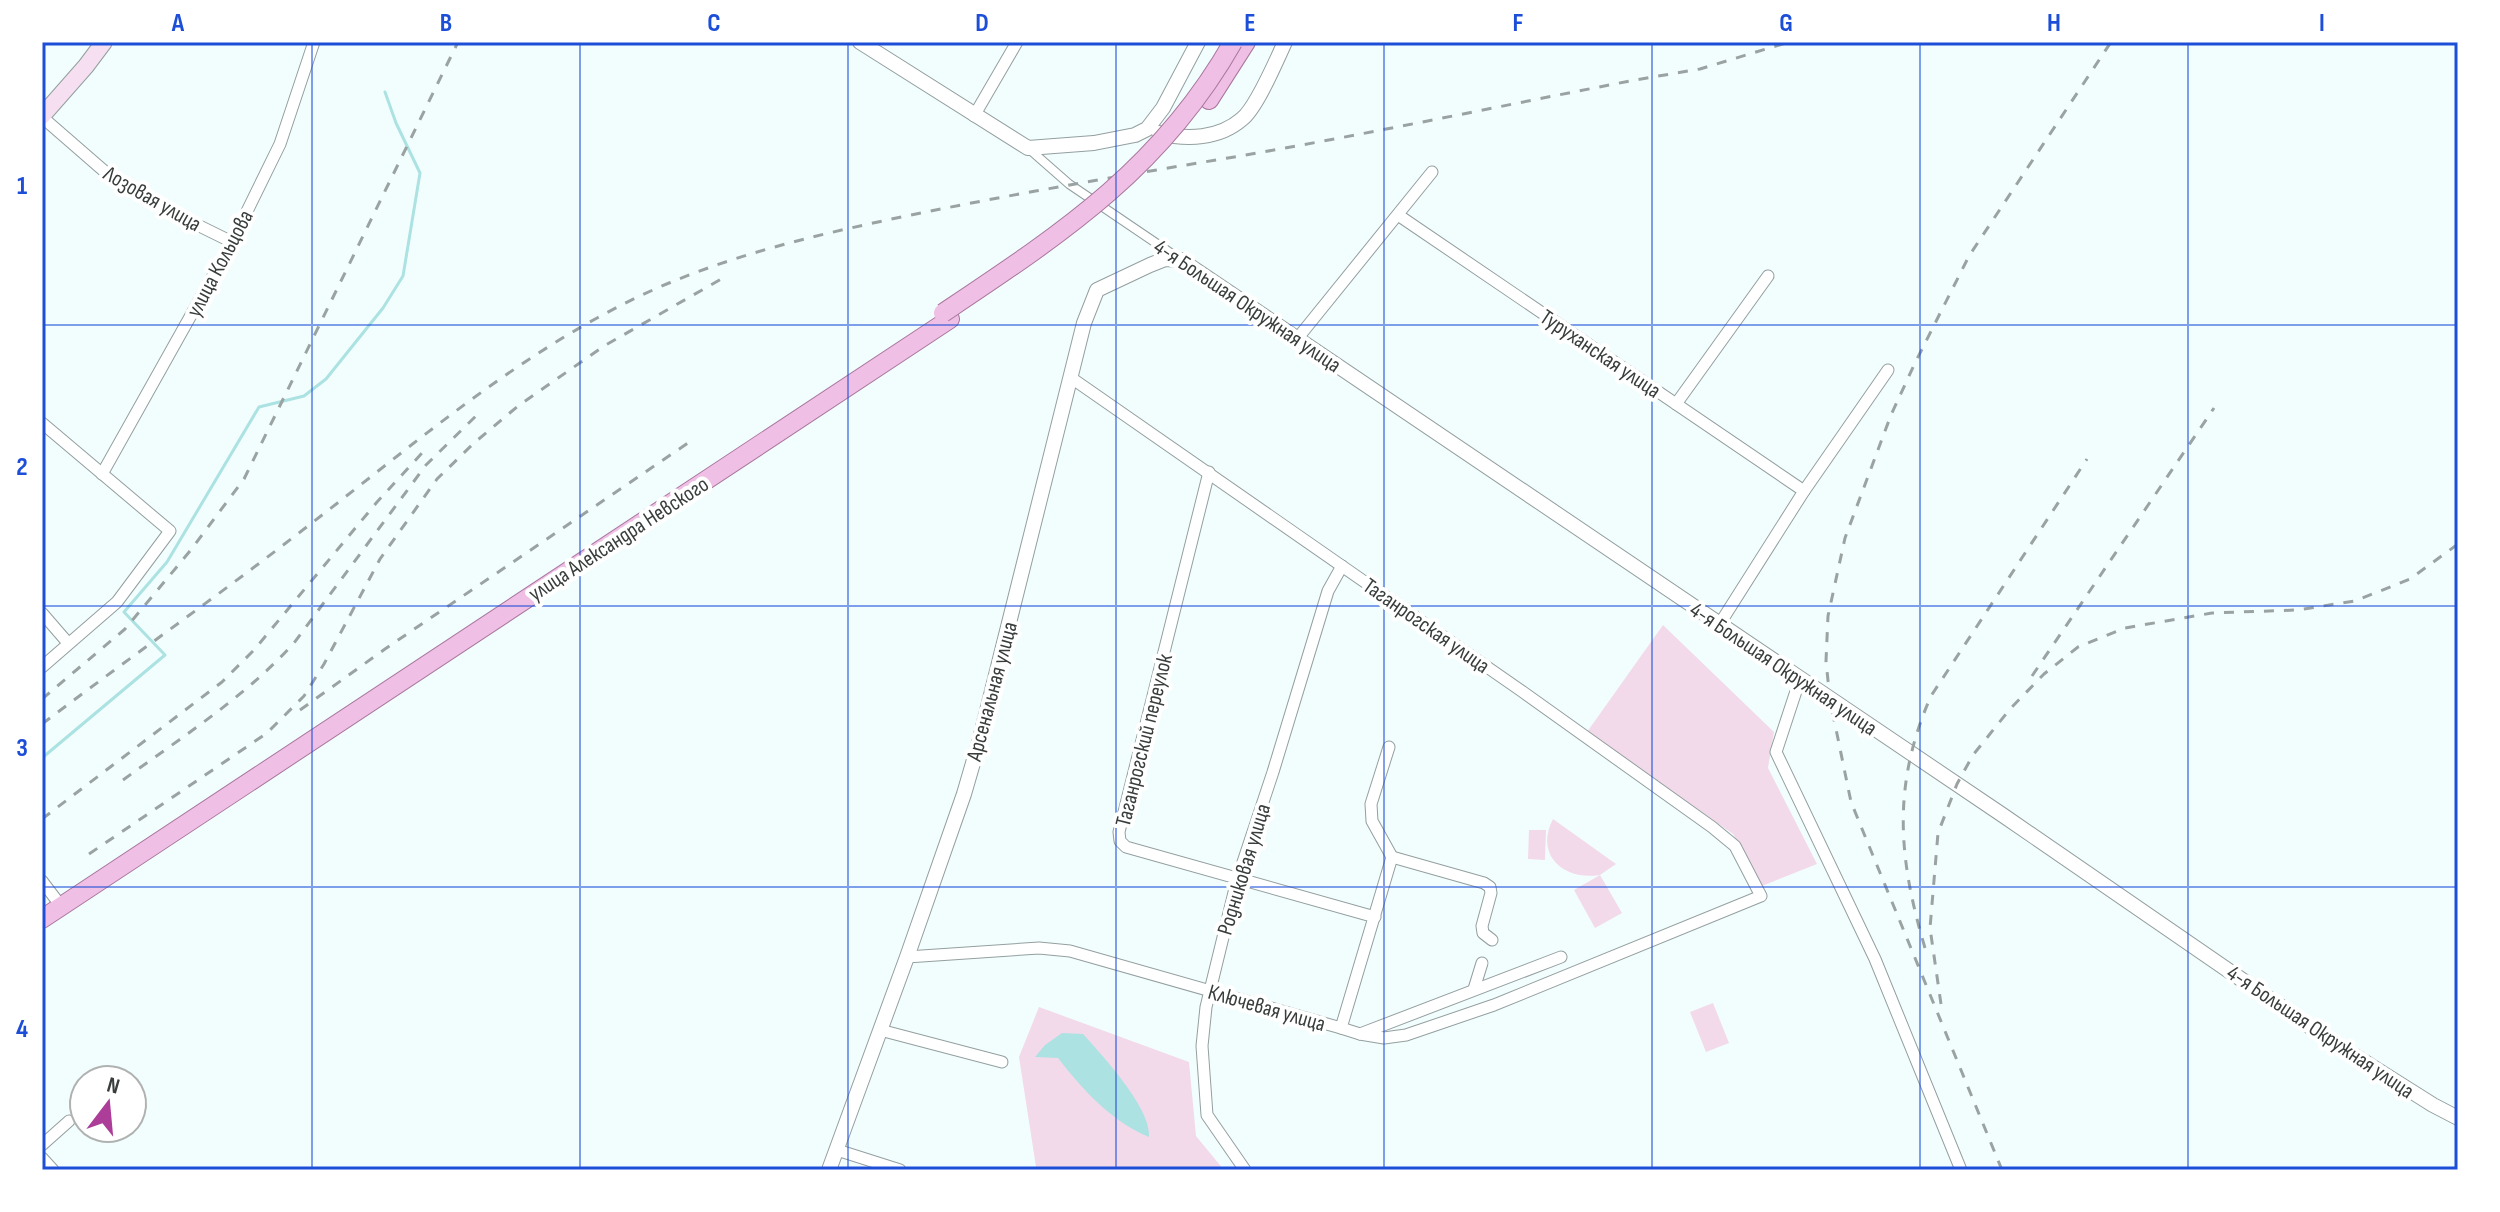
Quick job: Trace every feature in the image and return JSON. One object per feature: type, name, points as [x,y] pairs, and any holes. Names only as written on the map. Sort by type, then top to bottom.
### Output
[{"type":"main road","points":[[42,116],[104,42]]},
{"type":"main road","points":[[947,316],[1093,208],[1147,159],[1213,77],[1233,42]]},
{"type":"main road","name":"улица Александра Невского","points":[[42,919],[53,904],[947,316],[1066,241],[1131,190],[1171,148],[1209,100],[1246,42]]},
{"type":"street","name":"улица Кольцова","points":[[102,474],[232,242],[280,144],[314,42]]},
{"type":"street","points":[[860,42],[1028,148],[1094,143],[1135,135],[1151,124],[1198,42]]},
{"type":"street","points":[[974,116],[1017,42]]},
{"type":"street","points":[[1151,124],[1207,135],[1242,119],[1285,42]]},
{"type":"street","name":"Лозовая улица","points":[[42,116],[111,177],[169,211],[232,242]]},
{"type":"street","name":"4-я Большая Окружная улица","points":[[1028,148],[1069,184],[2322,1035],[2458,1118]]},
{"type":"street","points":[[1297,339],[1432,172]]},
{"type":"street","name":"Туруханская улица","points":[[1398,215],[1804,491]]},
{"type":"street","name":"Арсенальная улица","points":[[829,1170],[964,794],[1084,323],[1097,290],[1165,259],[1181,260]]},
{"type":"street","points":[[1676,404],[1768,276]]},
{"type":"street","points":[[1719,625],[1804,491],[1888,370]]},
{"type":"street","name":"Таганрогская улица","points":[[1070,377],[1712,827],[1735,846],[1761,896],[1494,1005],[1406,1035],[1384,1038],[1360,1034]]},
{"type":"street","points":[[42,423],[170,531],[117,602],[42,667]]},
{"type":"street","name":"Таганрогский переулок","points":[[1209,472],[1119,832],[1120,841],[1126,847],[1375,917]]},
{"type":"street","name":"Родниковая улица","points":[[1245,1170],[1207,1115],[1202,1046],[1209,990],[1237,880],[1328,591],[1342,566]]},
{"type":"street","points":[[42,613],[68,643]]},
{"type":"street","points":[[1800,679],[1776,752],[1875,959],[1961,1170]]},
{"type":"street","points":[[1389,747],[1371,804],[1372,821],[1392,857],[1490,887],[1482,926],[1483,933],[1492,940]]},
{"type":"street","name":"Ключевая улица","points":[[907,957],[1039,948],[1070,951],[1341,1028],[1392,857]]},
{"type":"street","points":[[42,881],[53,904]]},
{"type":"street","points":[[1341,1028],[1360,1034],[1561,957]]},
{"type":"street","points":[[1474,989],[1482,963]]},
{"type":"street","points":[[880,1030],[1002,1062]]},
{"type":"street","points":[[42,1145],[68,1122]]},
{"type":"street","points":[[837,1150],[900,1170]]},
{"type":"street","points":[[42,1158],[53,1170]]},
{"type":"shaded area","points":[[1663,625],[1774,732],[1768,768],[1817,864],[1762,886],[1733,834],[1587,732]]},
{"type":"shaded area","points":[[1553,819],[1616,864],[1600,875],[1575,874],[1564,869],[1556,863],[1547,844]]},
{"type":"shaded area","points":[[1529,830],[1546,830],[1545,860],[1528,859]]},
{"type":"shaded area","points":[[1600,875],[1622,913],[1595,928],[1574,890]]},
{"type":"shaded area","points":[[1713,1003],[1729,1043],[1706,1052],[1690,1012]]},
{"type":"shaded area","points":[[1039,1007],[1189,1062],[1196,1136],[1224,1170],[1046,1170],[1036,1167],[1019,1057]]},
{"type":"water","points":[[1062,1033],[1083,1034],[1113,1068],[1143,1112],[1149,1137],[1135,1131],[1099,1104],[1058,1058],[1035,1057]]},
{"type":"waterway","points":[[42,758],[165,655],[124,612],[167,562],[259,407],[304,396],[326,379],[383,308],[403,276],[420,173],[385,92]]},
{"type":"railway","points":[[42,699],[125,629],[190,551],[244,479],[458,42]]},
{"type":"railway","points":[[42,724],[524,362],[619,306],[669,283],[727,261],[786,244],[906,216],[1330,140],[1700,69],[1789,42]]},
{"type":"railway","points":[[2002,1170],[1851,802],[1830,700],[1826,661],[1828,616],[1845,538],[1891,415],[1915,363],[1969,256],[2111,42]]},
{"type":"railway","points":[[89,854],[267,733],[304,696],[380,559],[437,479],[474,443],[518,406],[604,346],[723,278]]},
{"type":"railway","points":[[2032,676],[2214,408]]},
{"type":"railway","points":[[123,780],[212,716],[275,663],[294,643],[426,465],[479,413]]},
{"type":"railway","points":[[300,710],[688,443]]},
{"type":"railway","points":[[42,819],[222,682],[254,650],[377,502],[423,452]]},
{"type":"railway","points":[[1925,948],[1909,883],[1903,821],[1910,760],[1918,729],[1931,696],[2087,459]]},
{"type":"railway","points":[[1941,1004],[1930,928],[1938,833],[1957,784],[1973,755],[2010,709],[2044,674],[2078,647],[2125,628],[2212,613],[2297,610],[2355,601],[2410,579],[2458,544]]}]
